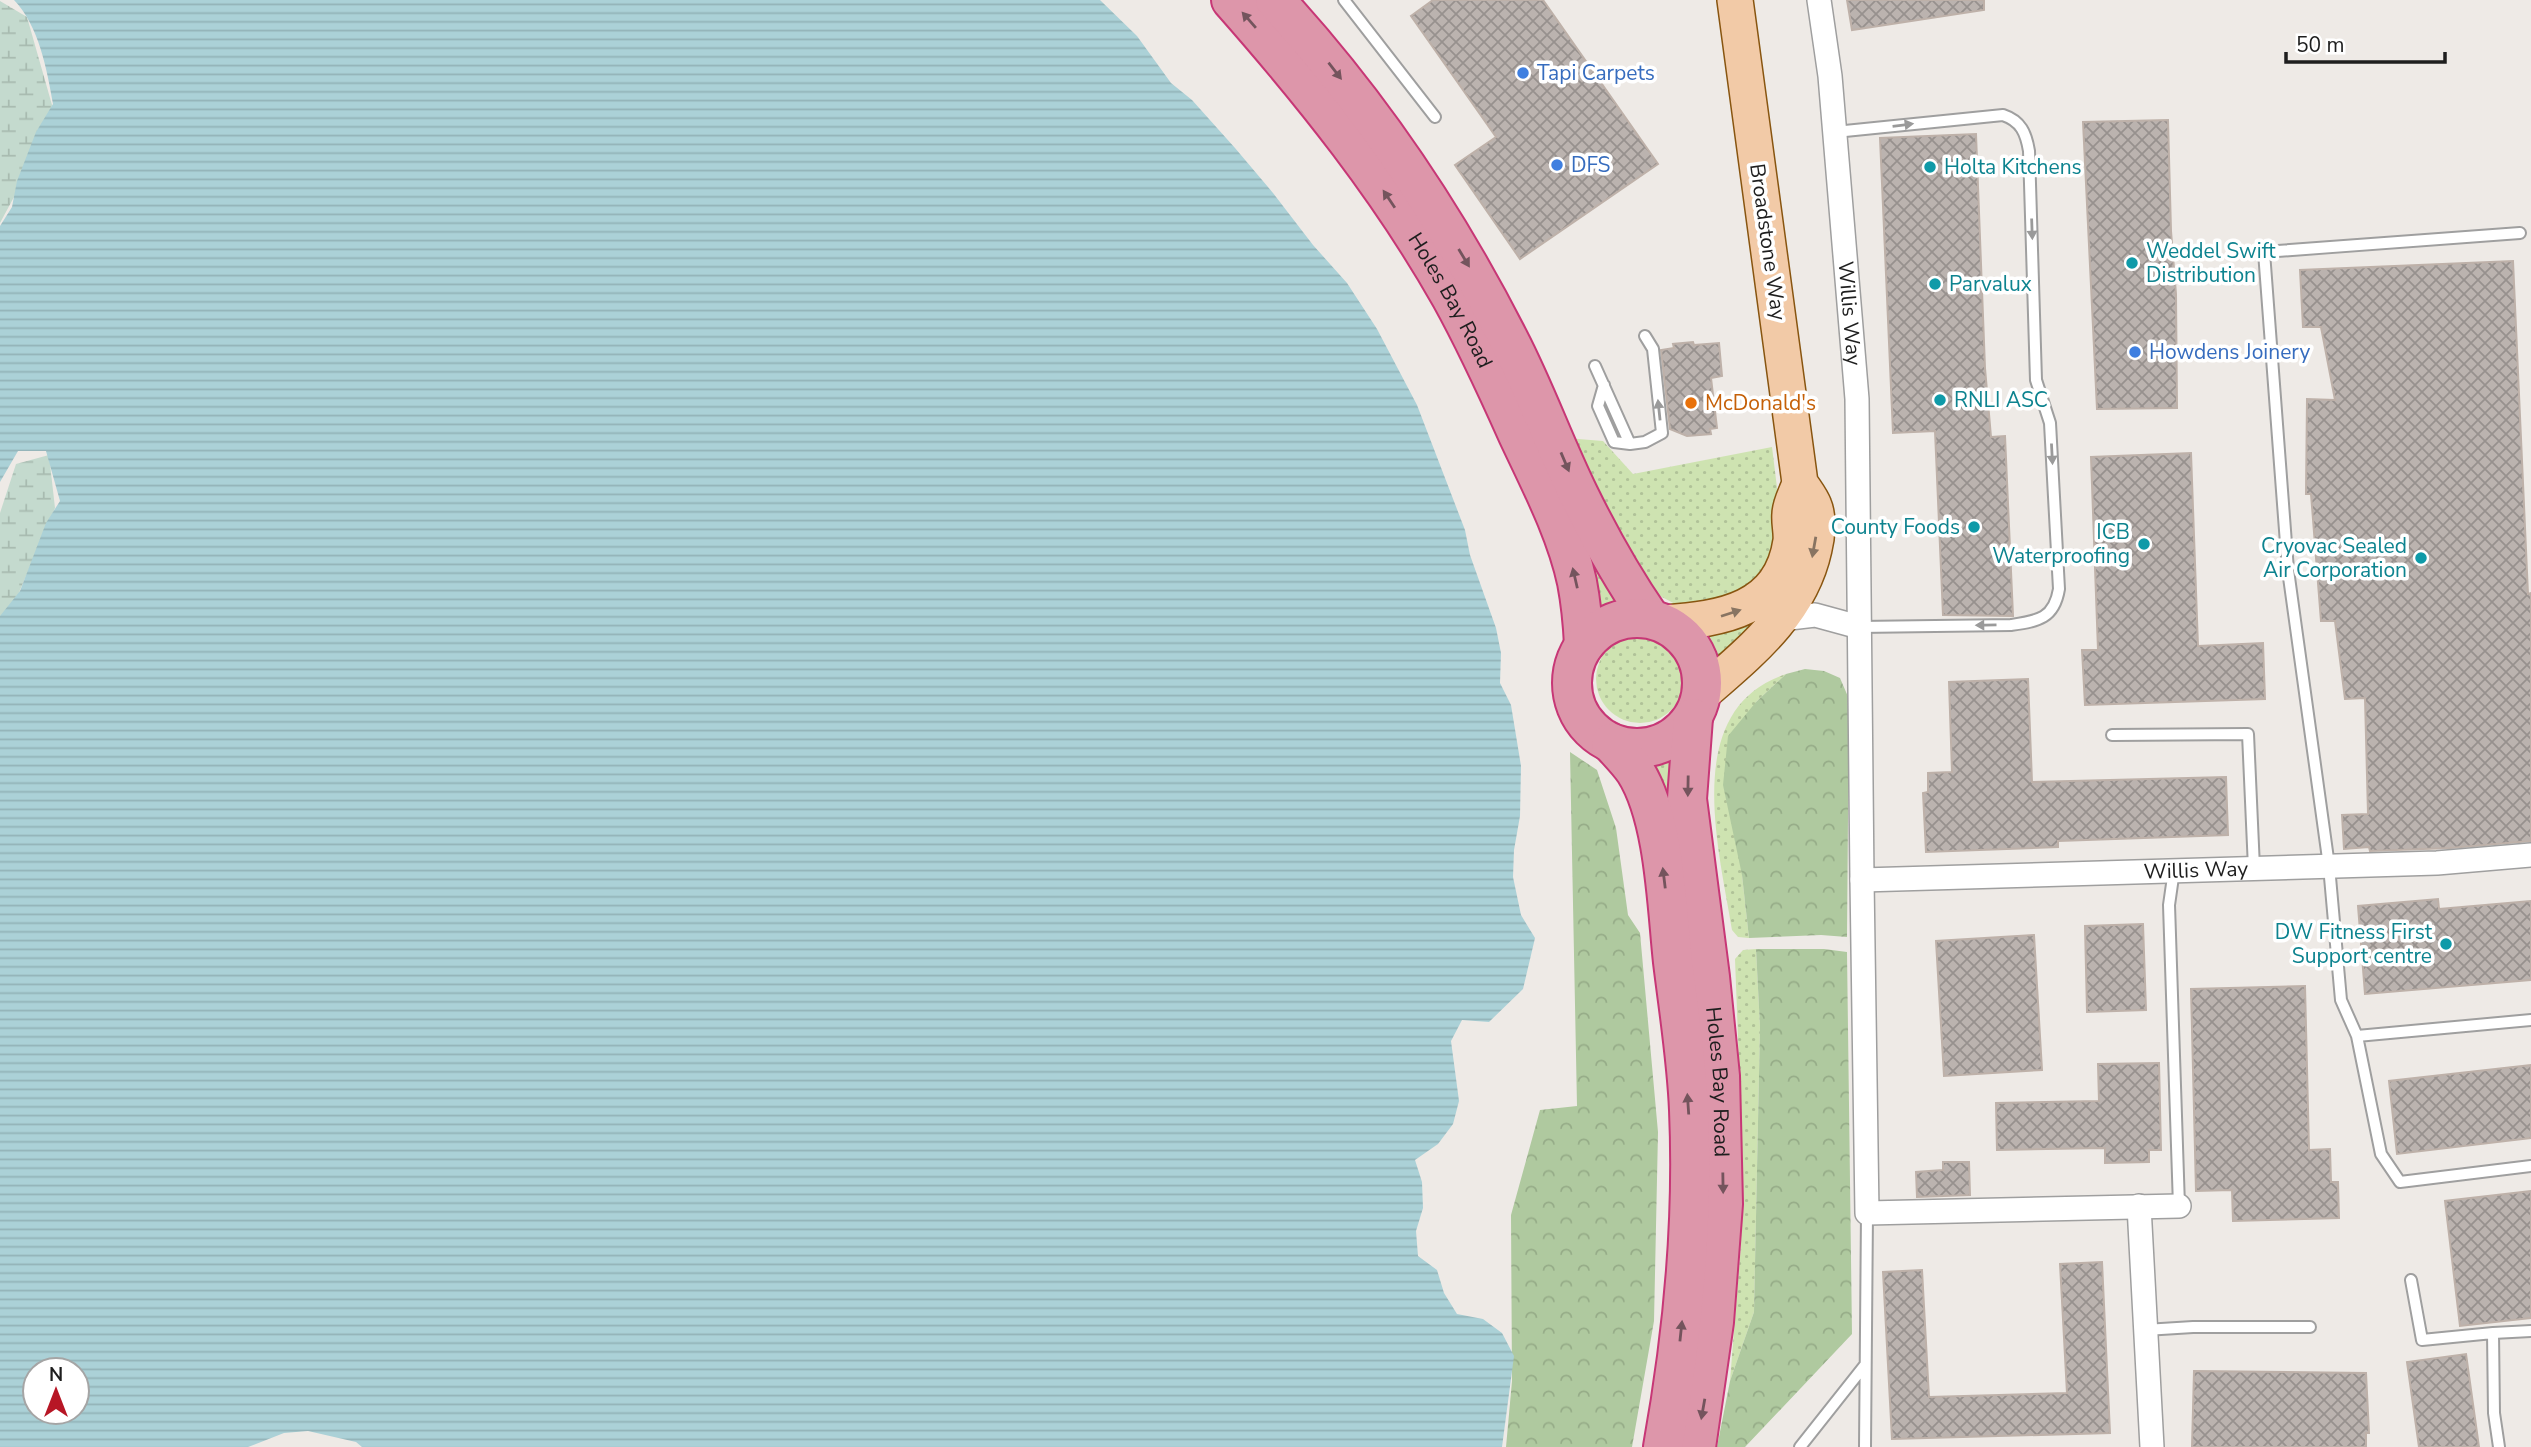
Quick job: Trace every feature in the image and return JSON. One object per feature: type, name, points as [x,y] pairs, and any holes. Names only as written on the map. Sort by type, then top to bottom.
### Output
[{"type":"highway","name":"Holes Bay Road","points":[[1231,0],[1319,102],[1365,163],[1416,239],[1451,298],[1499,393],[1568,551],[1577,583],[1584,645]]},
{"type":"highway","name":"Holes Bay Road","points":[[1275,0],[1365,109],[1456,246],[1510,341],[1578,493],[1615,564],[1657,621]]},
{"type":"highway","points":[[1631,617],[1657,621],[1682,635],[1695,652],[1702,672],[1698,706],[1681,732],[1665,742],[1629,748],[1611,743],[1597,734],[1585,722],[1577,708],[1573,692],[1572,676],[1584,645],[1597,631],[1613,622],[1631,617]]},
{"type":"highway","name":"Holes Bay Road","points":[[1696,1447],[1714,1322],[1723,1204],[1720,1076],[1687,799],[1698,706]]},
{"type":"highway","name":"Holes Bay Road","points":[[1611,743],[1635,772],[1645,793],[1658,838],[1689,1107],[1690,1210],[1687,1267],[1680,1344],[1663,1447]]},
{"type":"main road","name":"Broadstone Way","points":[[1698,706],[1782,619],[1798,596],[1810,568],[1817,538],[1815,508],[1800,483],[1735,0]]},
{"type":"main road","name":"Broadstone Way","points":[[1657,621],[1719,617],[1744,609],[1762,596],[1786,560],[1791,538],[1790,511],[1800,483]]},
{"type":"street","name":"Willis Way","points":[[1819,0],[1830,75],[1857,399],[1867,1213]]},
{"type":"street","points":[[1782,619],[1815,615],[1859,627]]},
{"type":"street","name":"Willis Way","points":[[1862,880],[2437,863],[2531,855]]},
{"type":"street","points":[[2138,1206],[2152,1447]]},
{"type":"street","points":[[1867,1213],[2179,1206]]},
{"type":"lane","points":[[1344,0],[1435,117]]},
{"type":"lane","points":[[1835,132],[2003,115],[2021,125],[2027,136],[2036,380],[2050,423],[2059,589],[2057,603],[2047,615],[2035,621],[2011,625],[1859,627]]},
{"type":"lane","points":[[2521,233],[2264,253],[2288,570],[2329,866],[2341,1000],[2357,1036],[2381,1154],[2400,1182],[2531,1166]]},
{"type":"lane","points":[[1595,366],[1630,444],[1645,442],[1662,433],[1653,349],[1644,336]]},
{"type":"lane","points":[[2112,735],[2248,734],[2254,868]]},
{"type":"lane","points":[[2174,870],[2169,905],[2179,1206]]},
{"type":"lane","points":[[2357,1036],[2531,1020]]},
{"type":"lane","points":[[1865,1447],[1867,1213]]},
{"type":"lane","points":[[2411,1280],[2422,1340],[2531,1331]]},
{"type":"lane","points":[[2146,1330],[2193,1327],[2310,1327]]},
{"type":"lane","points":[[2493,1333],[2494,1413],[2499,1447]]},
{"type":"lane","points":[[1800,1447],[1865,1365]]},
{"type":"green space","points":[[0,1],[27,17],[56,119],[0,223]]},
{"type":"green space","points":[[1566,438],[1603,441],[1633,474],[1772,447],[1781,520],[1775,560],[1739,600],[1679,606],[1660,596],[1642,579]]},
{"type":"green space","points":[[49,455],[55,508],[0,637],[0,513],[16,464]]},
{"type":"green space","points":[[1575,524],[1622,602],[1603,607],[1594,613]]},
{"type":"green space","points":[[1788,593],[1717,660],[1715,650],[1702,628]]},
{"type":"green space","points":[[1640,635],[1657,638],[1671,648],[1681,662],[1684,679],[1681,696],[1671,710],[1657,720],[1640,723],[1623,720],[1609,710],[1599,696],[1596,679],[1599,662],[1609,648],[1623,638]]},
{"type":"green space","points":[[1805,669],[1824,671],[1840,678],[1849,699],[1847,937],[1821,935],[1749,938],[1742,875],[1723,785],[1728,736],[1756,702],[1786,674]]},
{"type":"green space","points":[[1786,674],[1756,702],[1742,875],[1749,938],[1738,937],[1732,930],[1715,822],[1714,784],[1719,749],[1731,717],[1753,692]]},
{"type":"green space","points":[[1677,749],[1678,841],[1640,758],[1653,758]]},
{"type":"green space","points":[[1570,752],[1597,770],[1616,828],[1628,915],[1640,933],[1658,1132],[1654,1321],[1632,1447],[1506,1447],[1512,1381],[1511,1215],[1540,1110],[1577,1106]]},
{"type":"green space","points":[[1756,949],[1760,1027],[1754,1312],[1730,1381],[1741,1244],[1742,1142],[1735,959],[1743,950]]},
{"type":"green space","points":[[1756,949],[1824,949],[1847,952],[1852,1334],[1745,1447],[1717,1447],[1730,1381],[1754,1312],[1760,1027]]},
{"type":"water","points":[[14,0],[1100,0],[1137,36],[1171,83],[1192,100],[1273,193],[1313,245],[1347,283],[1377,329],[1417,405],[1465,530],[1470,555],[1496,628],[1501,653],[1500,683],[1511,705],[1521,766],[1520,816],[1513,877],[1521,915],[1535,938],[1523,989],[1489,1022],[1462,1020],[1451,1041],[1459,1101],[1453,1124],[1438,1144],[1415,1160],[1422,1182],[1423,1208],[1416,1231],[1418,1256],[1437,1270],[1444,1293],[1457,1314],[1483,1319],[1502,1333],[1514,1356],[1502,1447],[362,1447],[356,1442],[308,1431],[284,1433],[248,1447],[0,1447],[0,616],[20,591],[46,523],[60,501],[46,451],[18,451],[0,482],[0,226],[12,207],[17,181],[36,132],[53,104],[41,49],[30,22]]},
{"type":"building","points":[[1433,0],[1543,0],[1658,164],[1520,259],[1455,165],[1496,137],[1411,16]]},
{"type":"building","points":[[1847,0],[1984,0],[1984,10],[1852,30]]},
{"type":"building","points":[[2168,120],[2171,231],[2176,294],[2177,408],[2097,409],[2083,122]]},
{"type":"building","points":[[1976,134],[1985,368],[1991,437],[2005,436],[2013,616],[1943,615],[1935,431],[1893,433],[1880,138]]},
{"type":"building","name":"Cryovac Sealed Air Corporation","points":[[2513,261],[2528,594],[2531,593],[2531,841],[2450,848],[2370,851],[2369,847],[2344,849],[2342,815],[2368,814],[2365,698],[2345,699],[2335,621],[2321,621],[2311,494],[2306,494],[2307,399],[2335,400],[2321,327],[2303,327],[2300,270]]},
{"type":"building","name":"McDonald's","points":[[1693,342],[1694,345],[1719,343],[1722,376],[1711,378],[1717,428],[1710,429],[1711,434],[1687,436],[1670,429],[1661,350],[1674,348],[1673,344]]},
{"type":"building","name":"ICB Waterproofing","points":[[2191,453],[2198,646],[2263,643],[2265,699],[2085,705],[2082,650],[2098,650],[2091,457]]},
{"type":"building","points":[[2028,679],[2032,782],[2226,777],[2228,835],[2058,841],[2058,847],[1926,852],[1923,793],[1928,792],[1928,773],[1952,772],[1949,682]]},
{"type":"building","name":"DW Fitness First Support centre","points":[[2438,899],[2439,909],[2531,901],[2531,980],[2365,994],[2358,906]]},
{"type":"building","points":[[2143,924],[2146,1010],[2087,1012],[2085,926]]},
{"type":"building","points":[[2034,935],[2042,1070],[1944,1076],[1936,941]]},
{"type":"building","points":[[2305,986],[2309,1150],[2330,1149],[2331,1182],[2338,1182],[2339,1218],[2233,1221],[2232,1190],[2196,1191],[2191,989]]},
{"type":"building","points":[[2159,1063],[2161,1150],[2149,1150],[2149,1162],[2105,1163],[2105,1148],[1997,1150],[1996,1103],[2099,1101],[2098,1064]]},
{"type":"building","points":[[2531,1065],[2531,1138],[2397,1154],[2389,1081]]},
{"type":"building","points":[[1943,1162],[1969,1162],[1970,1195],[1917,1197],[1916,1172],[1943,1170]]},
{"type":"building","points":[[2531,1191],[2531,1318],[2460,1326],[2445,1201]]},
{"type":"building","points":[[2102,1262],[2110,1433],[1892,1439],[1883,1272],[1922,1270],[1929,1397],[2067,1393],[2060,1264]]},
{"type":"building","points":[[2466,1354],[2479,1447],[2419,1447],[2407,1362]]},
{"type":"building","points":[[2194,1371],[2366,1373],[2369,1433],[2366,1433],[2366,1447],[2192,1447]]},
{"type":"place","name":"Tapi Carpets","points":[[1523,73]]},
{"type":"place","name":"DFS","points":[[1557,165]]},
{"type":"place","name":"Holta Kitchens","points":[[1930,167]]},
{"type":"place","name":"Weddel Swift Distribution","points":[[2132,263]]},
{"type":"place","name":"Parvalux","points":[[1935,284]]},
{"type":"place","name":"Howdens Joinery","points":[[2135,352]]},
{"type":"place","name":"RNLI ASC","points":[[1940,400]]},
{"type":"place","name":"McDonald's","points":[[1691,403]]},
{"type":"place","name":"County Foods","points":[[1974,527]]},
{"type":"place","name":"ICB Waterproofing","points":[[2144,544]]},
{"type":"place","name":"Cryovac Sealed Air Corporation","points":[[2421,558]]},
{"type":"place","name":"DW Fitness First Support centre","points":[[2446,944]]}]
